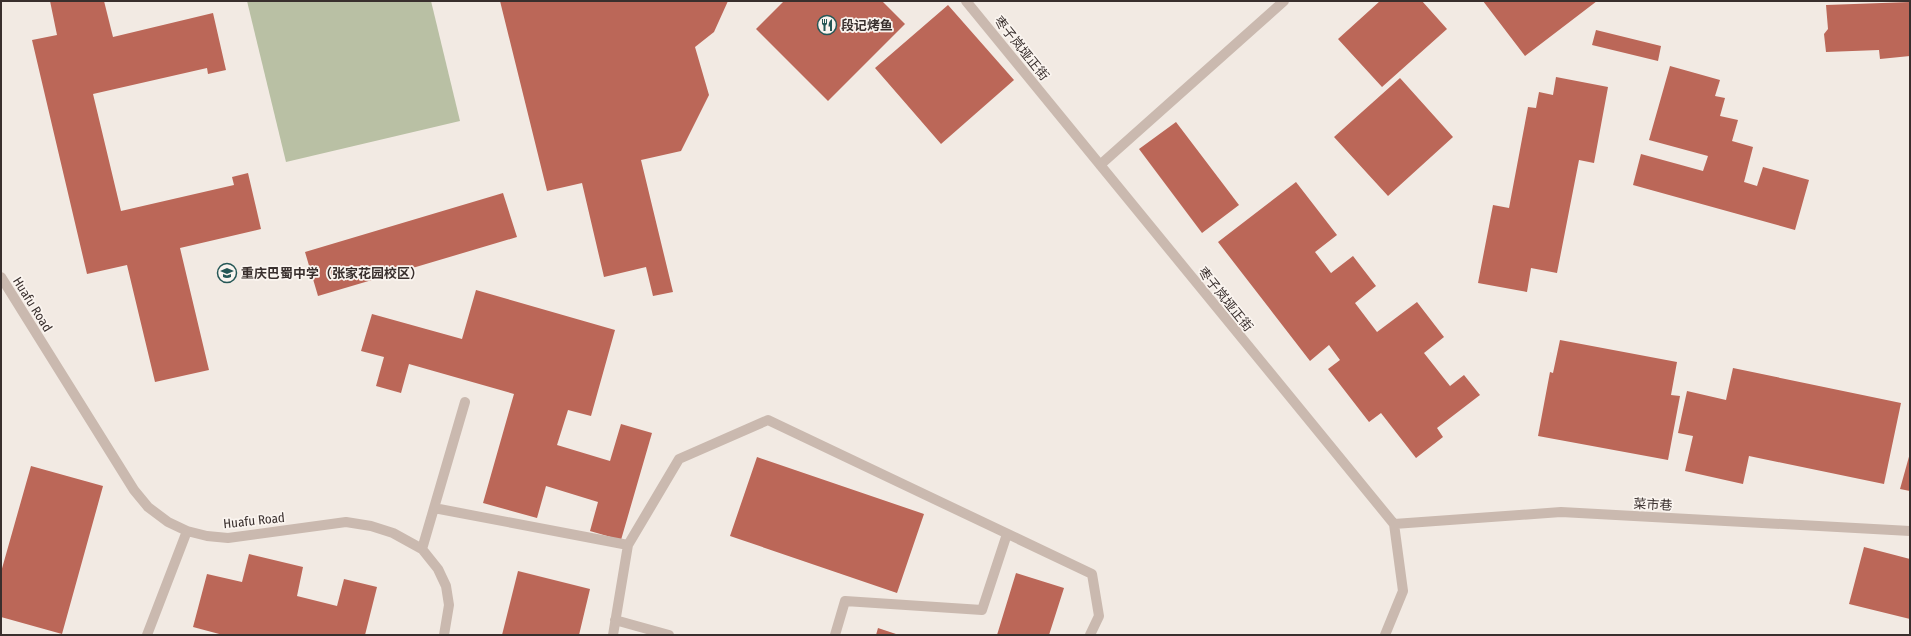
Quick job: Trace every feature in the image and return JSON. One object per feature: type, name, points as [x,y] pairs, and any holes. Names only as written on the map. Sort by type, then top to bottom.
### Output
[{"type":"street","name":"枣子岚垭正街","points":[[966,1],[1394,524]]},
{"type":"street","points":[[1100,165],[1284,1]]},
{"type":"street","name":"Huafu Road","points":[[1,277],[134,490],[148,507],[168,522],[187,531],[228,538],[346,522],[371,526],[394,533],[422,549],[438,569],[446,586],[449,605],[444,635]]},
{"type":"street","points":[[422,549],[465,402]]},
{"type":"street","points":[[613,635],[628,545],[679,459],[768,420],[1092,574],[1099,616],[1090,635]]},
{"type":"street","points":[[434,508],[628,545]]},
{"type":"street","name":"菜市巷","points":[[1394,524],[1561,512],[1910,531]]},
{"type":"street","points":[[1385,635],[1403,591],[1394,524]]},
{"type":"street","points":[[147,635],[187,531]]},
{"type":"street","points":[[835,635],[845,601],[982,610],[1007,534]]},
{"type":"street","points":[[615,620],[669,635]]},
{"type":"green space","points":[[247,1],[431,1],[460,121],[286,162]]},
{"type":"building","points":[[50,1],[104,1],[113,37],[213,13],[226,70],[208,74],[207,68],[93,94],[121,211],[234,185],[232,177],[248,173],[261,229],[180,248],[209,370],[155,382],[127,265],[87,274],[32,40],[57,35]]},
{"type":"building","points":[[500,1],[728,1],[714,32],[695,47],[709,95],[681,151],[641,160],[673,292],[653,296],[646,267],[604,277],[582,183],[547,191]]},
{"type":"building","points":[[784,1],[882,1],[905,24],[828,101],[756,29]]},
{"type":"building","points":[[1380,1],[1422,1],[1447,29],[1382,87],[1338,39]]},
{"type":"building","points":[[1483,1],[1597,1],[1525,56]]},
{"type":"building","points":[[1910,2],[1910,56],[1880,59],[1879,50],[1826,52],[1824,34],[1828,29],[1826,5]]},
{"type":"building","points":[[948,5],[1014,80],[941,144],[875,68]]},
{"type":"building","points":[[1596,30],[1661,46],[1658,61],[1592,45]]},
{"type":"building","points":[[1670,66],[1720,80],[1715,96],[1725,98],[1720,116],[1738,120],[1732,141],[1753,147],[1744,182],[1757,186],[1763,167],[1809,180],[1795,230],[1633,185],[1641,154],[1703,171],[1708,156],[1649,140]]},
{"type":"building","points":[[1556,77],[1608,87],[1594,163],[1579,160],[1557,273],[1531,268],[1527,292],[1478,283],[1493,205],[1509,208],[1528,107],[1536,108],[1539,92],[1553,95]]},
{"type":"building","points":[[1400,78],[1453,137],[1388,196],[1334,137]]},
{"type":"building","points":[[1176,122],[1239,205],[1202,233],[1139,149]]},
{"type":"building","points":[[1296,182],[1337,235],[1315,252],[1331,273],[1353,256],[1376,286],[1355,303],[1377,332],[1417,302],[1444,337],[1424,353],[1450,386],[1464,375],[1480,395],[1437,428],[1443,437],[1416,458],[1381,413],[1369,422],[1328,369],[1340,360],[1329,345],[1310,361],[1218,242]]},
{"type":"building","points":[[503,193],[517,237],[318,296],[305,252]]},
{"type":"building","points":[[476,290],[615,330],[591,416],[568,410],[557,445],[610,461],[621,424],[652,433],[621,540],[590,531],[598,502],[546,486],[537,518],[483,503],[514,394],[409,364],[401,393],[376,386],[384,357],[361,351],[372,314],[462,339]]},
{"type":"building","points":[[1560,340],[1677,362],[1671,395],[1680,396],[1668,460],[1538,436],[1550,372],[1553,373]]},
{"type":"building","points":[[1733,368],[1901,403],[1884,484],[1749,456],[1743,484],[1685,471],[1693,436],[1678,433],[1687,391],[1726,400]]},
{"type":"building","points":[[1910,453],[1910,491],[1900,489]]},
{"type":"building","points":[[757,457],[924,514],[897,593],[730,536]]},
{"type":"building","points":[[31,466],[103,486],[62,634],[1,617],[1,572]]},
{"type":"building","points":[[1864,547],[1910,559],[1910,619],[1849,604]]},
{"type":"building","points":[[249,554],[303,567],[297,596],[337,606],[344,579],[377,587],[365,635],[223,635],[193,627],[207,574],[242,582]]},
{"type":"building","points":[[518,571],[590,589],[579,635],[502,635]]},
{"type":"building","points":[[1016,573],[1064,588],[1049,635],[997,635]]},
{"type":"building","points":[[878,628],[899,635],[876,635]]},
{"type":"place","name":"段记烤鱼","points":[[827,25]]},
{"type":"place","name":"重庆巴蜀中学（张家花园校区）","points":[[227,273]]}]
